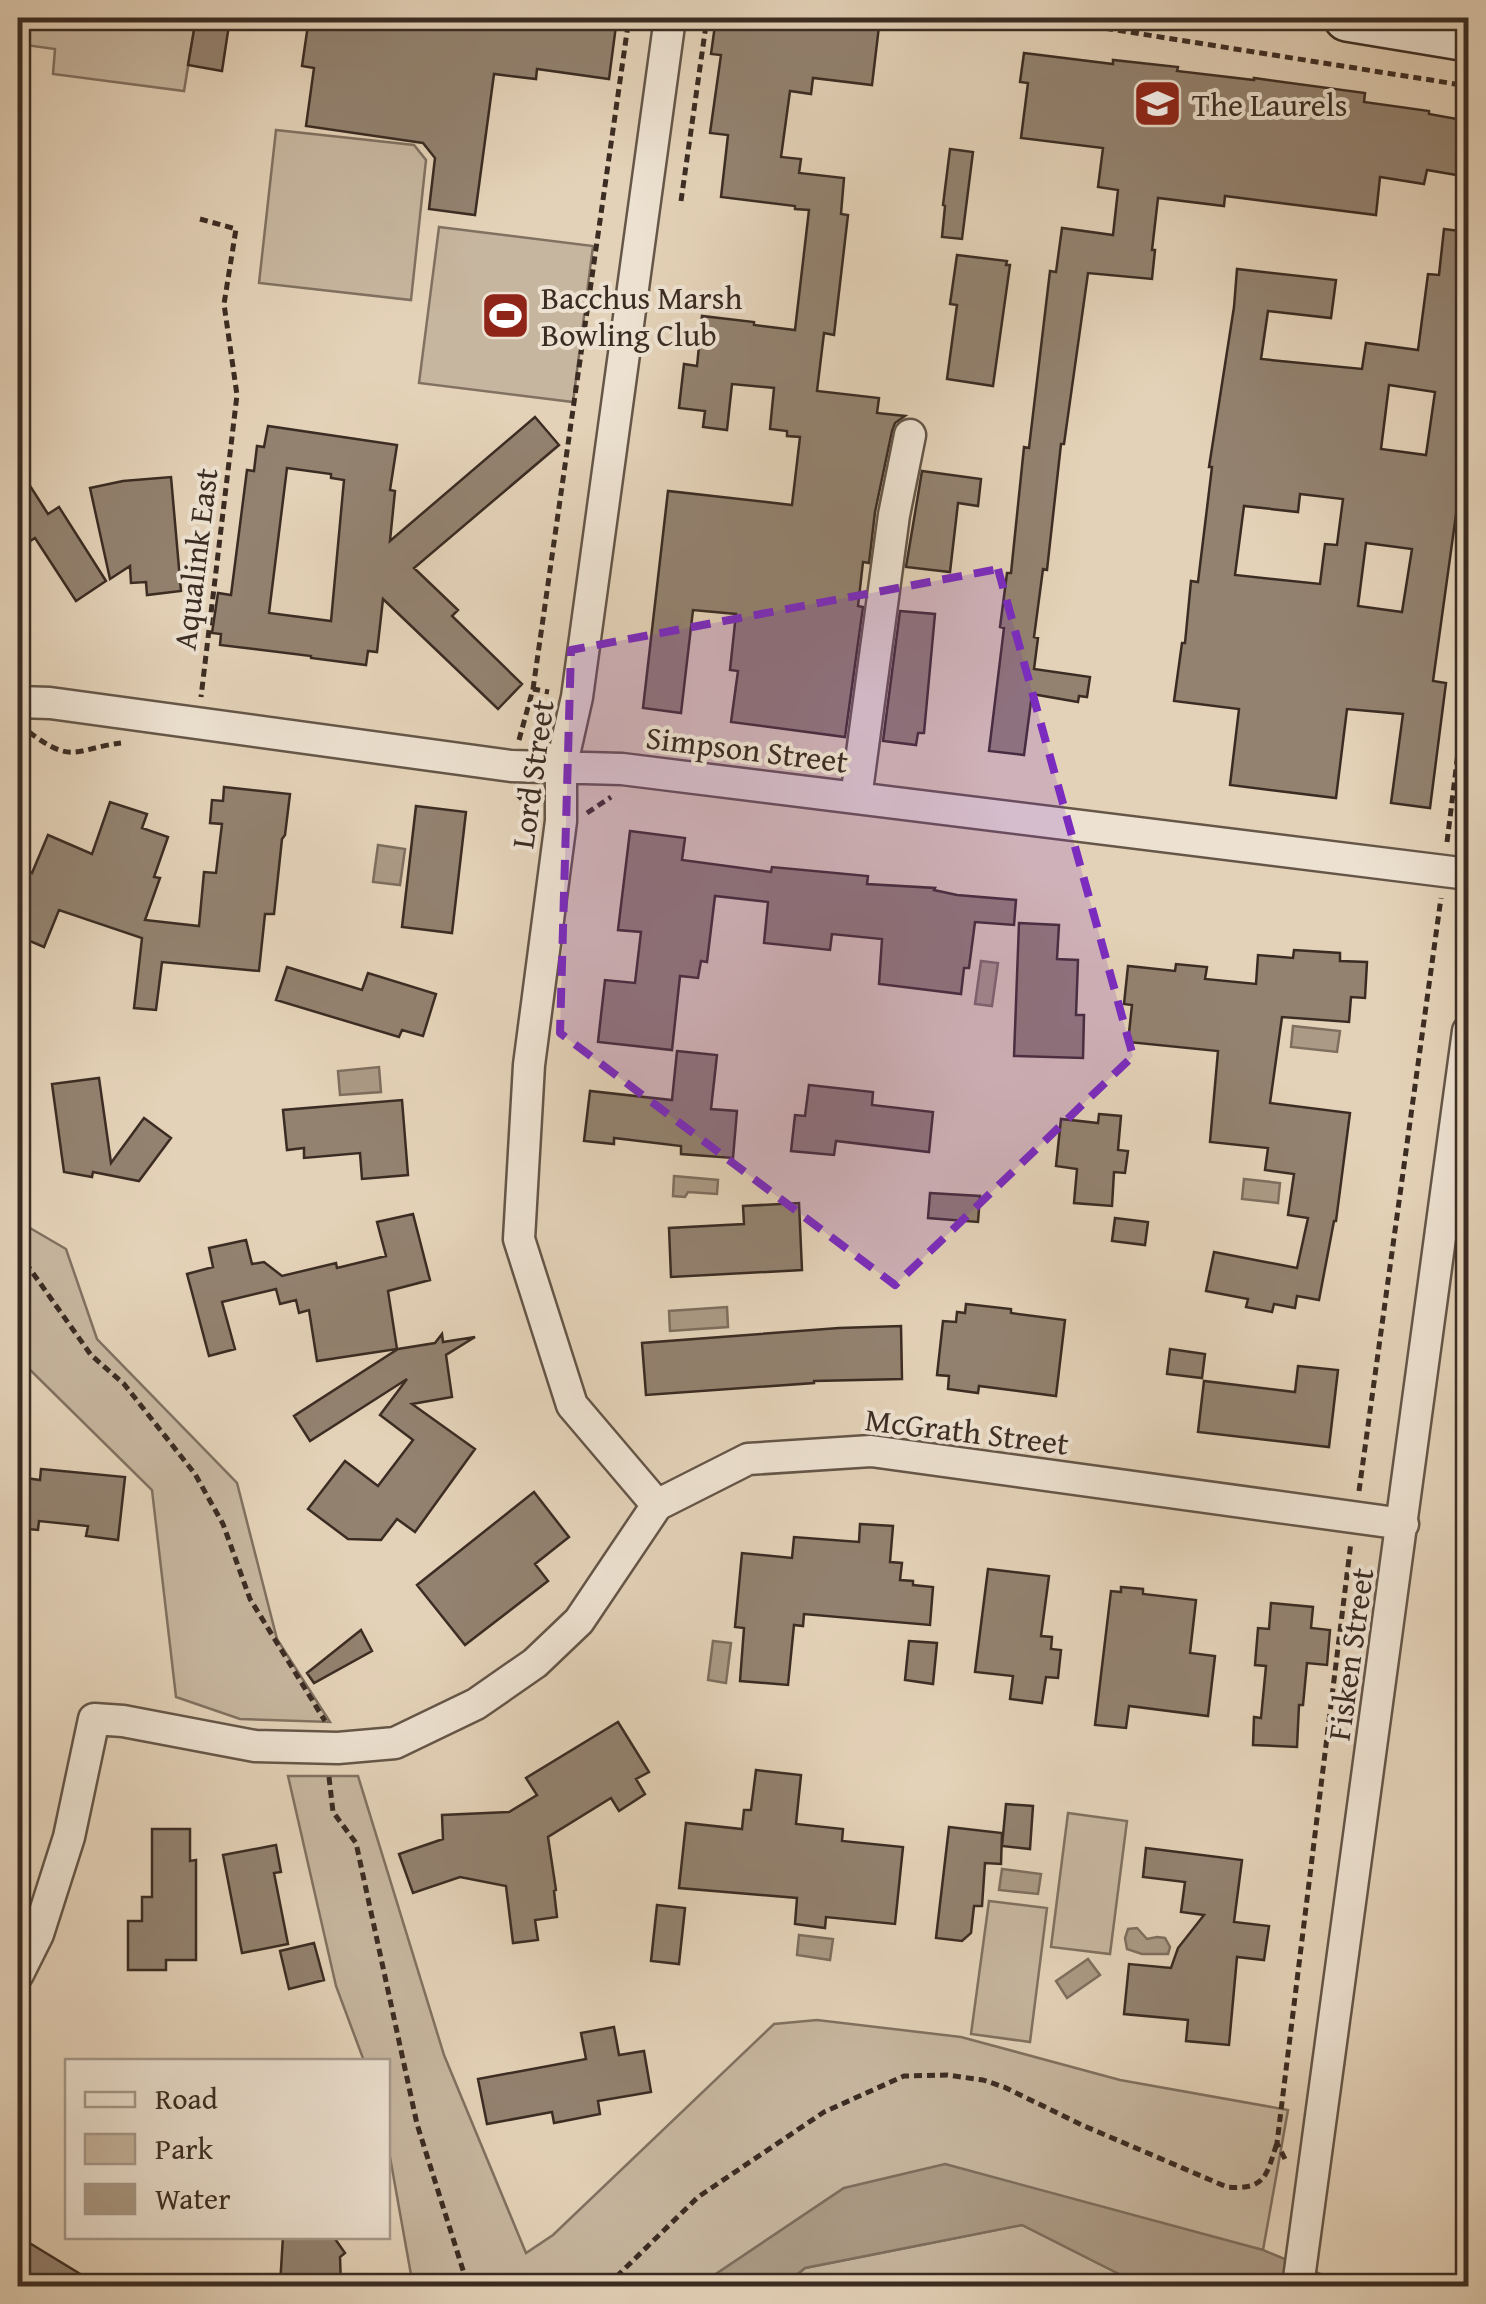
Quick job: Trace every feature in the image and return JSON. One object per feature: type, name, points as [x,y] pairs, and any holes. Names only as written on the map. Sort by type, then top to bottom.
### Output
[{"type":"main road","points":[[1347,18],[1468,38]]},
{"type":"street","name":"Lord Street","points":[[657,1505],[572,1405],[519,1239],[529,1065],[561,821],[561,768],[577,698],[670,18]]},
{"type":"street","points":[[856,798],[894,515],[910,435]]},
{"type":"street","name":"Simpson Street","points":[[21,716],[50,703],[511,766],[622,769],[1456,873]]},
{"type":"street","name":"Fisken Street","points":[[1298,2286],[1468,1031]]},
{"type":"street","name":"McGrath Street","points":[[18,1974],[38,1934],[69,1837],[94,1719],[254,1746],[338,1748],[395,1743],[476,1704],[535,1664],[578,1621],[657,1505],[748,1459],[871,1451],[1403,1524]]},
{"type":"path","points":[[18,107],[26,45],[19,18]]},
{"type":"path","points":[[533,689],[629,18]]},
{"type":"path","points":[[681,201],[707,18]]},
{"type":"path","points":[[1041,18],[1468,86]]},
{"type":"path","name":"Aqualink East","points":[[198,724],[238,395],[224,304],[236,229],[200,220]]},
{"type":"path","points":[[607,2286],[698,2197],[824,2112],[904,2076],[947,2075],[994,2083],[1227,2187],[1258,2185],[1267,2174],[1276,2143],[1354,1517],[1456,873],[1468,672]]},
{"type":"path","points":[[21,716],[45,745],[68,753],[132,742]]},
{"type":"path","points":[[1276,2143],[1286,2161]]},
{"type":"highlighted area","points":[[998,569],[1133,1056],[895,1285],[560,1033],[571,650]]},
{"type":"green space","points":[[18,18],[196,18],[184,91],[53,74],[55,49],[18,44]]},
{"type":"green space","points":[[276,130],[414,145],[426,160],[411,300],[259,283]]},
{"type":"green space","name":"Bacchus Marsh Bowling Club","points":[[439,227],[593,246],[573,402],[419,383]]},
{"type":"green space","points":[[18,1221],[66,1249],[97,1339],[237,1483],[277,1639],[330,1722],[240,1719],[176,1697],[152,1490],[18,1358]]},
{"type":"green space","points":[[288,1776],[358,1776],[444,2055],[526,2253],[553,2235],[774,2024],[817,2020],[961,2037],[1120,2080],[1288,2110],[1263,2250],[1210,2238],[844,2188],[698,2286],[413,2286],[390,2157],[390,2059],[363,2059],[336,1986]]},
{"type":"green space","points":[[1068,1813],[1127,1821],[1110,1954],[1051,1947]]},
{"type":"green space","points":[[989,1901],[1047,1908],[1030,2042],[971,2034]]},
{"type":"green space","points":[[1022,2225],[1143,2286],[783,2286],[805,2268]]},
{"type":"water","points":[[378,845],[405,849],[400,885],[373,882]]},
{"type":"water","points":[[981,961],[998,963],[992,1006],[975,1004]]},
{"type":"water","points":[[1293,1026],[1340,1031],[1337,1052],[1291,1047]]},
{"type":"water","points":[[379,1067],[381,1092],[340,1095],[338,1071]]},
{"type":"water","points":[[674,1176],[718,1180],[717,1194],[688,1192],[685,1197],[673,1196]]},
{"type":"water","points":[[1244,1179],[1280,1183],[1278,1203],[1242,1199]]},
{"type":"water","points":[[727,1307],[728,1327],[670,1331],[669,1311]]},
{"type":"water","points":[[713,1641],[731,1643],[726,1683],[708,1680]]},
{"type":"water","points":[[1002,1869],[1041,1874],[1038,1894],[999,1890]]},
{"type":"water","points":[[1137,1928],[1147,1939],[1165,1938],[1170,1947],[1168,1954],[1142,1954],[1127,1949],[1128,1929]]},
{"type":"water","points":[[799,1935],[833,1939],[830,1960],[797,1955]]},
{"type":"water","points":[[1088,1959],[1100,1975],[1067,1998],[1056,1981]]},
{"type":"water","points":[[945,2164],[1263,2250],[1349,2286],[1143,2286],[1022,2225],[805,2268],[783,2286],[698,2286],[844,2188]]},
{"type":"building","points":[[196,18],[230,18],[222,71],[188,65]]},
{"type":"building","points":[[309,18],[617,18],[609,79],[537,69],[536,79],[494,74],[475,215],[429,209],[435,158],[423,143],[306,126],[314,68],[302,66]]},
{"type":"building","points":[[716,18],[880,18],[872,85],[813,78],[811,94],[790,91],[781,157],[801,159],[799,173],[844,178],[841,214],[848,215],[834,335],[824,333],[817,391],[879,398],[877,413],[905,416],[892,431],[869,563],[863,562],[858,606],[863,607],[845,737],[731,722],[738,671],[730,670],[736,614],[693,610],[681,713],[643,708],[668,491],[792,505],[800,437],[770,429],[774,388],[732,384],[727,430],[703,427],[705,411],[679,408],[684,364],[697,366],[702,316],[795,330],[809,210],[721,197],[728,135],[710,133],[721,55],[711,54]]},
{"type":"building","points":[[1024,53],[1178,67],[1177,71],[1365,93],[1364,102],[1468,121],[1468,177],[1427,170],[1424,184],[1380,177],[1376,215],[1225,196],[1224,206],[1158,198],[1152,279],[1088,273],[1061,444],[1047,570],[1043,569],[1034,669],[1090,677],[1087,697],[1079,696],[1078,702],[1032,694],[1024,755],[989,751],[1004,628],[1000,627],[1007,573],[1011,573],[1024,447],[1029,448],[1050,271],[1056,272],[1062,228],[1113,235],[1118,190],[1098,187],[1103,148],[1021,138],[1028,83],[1020,82]]},
{"type":"building","points":[[950,149],[973,152],[962,239],[942,237]]},
{"type":"building","points":[[1444,229],[1468,232],[1468,317],[1461,359],[1468,360],[1468,428],[1433,681],[1446,683],[1430,808],[1391,803],[1403,714],[1347,709],[1336,798],[1230,785],[1239,709],[1174,701],[1191,581],[1198,582],[1209,467],[1237,269],[1336,280],[1331,318],[1268,311],[1261,359],[1362,369],[1366,343],[1418,350],[1428,274],[1439,275]],"holes":[[[1389,385],[1435,392],[1426,455],[1381,449]],[[1300,494],[1343,499],[1337,545],[1325,544],[1320,584],[1235,575],[1244,506],[1298,512]],[[1366,543],[1412,549],[1402,612],[1358,606]]]},
{"type":"building","points":[[957,255],[1007,261],[1006,265],[1010,265],[993,386],[947,379],[957,305],[950,304]]},
{"type":"building","points":[[535,417],[559,445],[414,568],[458,610],[452,616],[522,684],[498,709],[383,599],[377,652],[368,651],[366,665],[220,645],[221,634],[212,633],[218,593],[231,595],[247,470],[254,471],[257,446],[264,447],[268,426],[397,445],[390,490],[395,491],[390,541]],"holes":[[[287,468],[331,474],[331,478],[344,480],[331,621],[269,613]]]},
{"type":"building","points":[[18,467],[48,514],[59,507],[106,581],[76,601],[35,538],[18,549]]},
{"type":"building","points":[[922,471],[981,479],[978,506],[958,503],[950,572],[906,567]]},
{"type":"building","points":[[171,477],[181,591],[147,595],[146,582],[131,583],[130,566],[110,579],[90,488]]},
{"type":"building","points":[[900,611],[935,614],[924,733],[918,733],[916,745],[883,741]]},
{"type":"building","points":[[224,787],[290,794],[274,914],[265,914],[259,971],[162,962],[156,1010],[134,1008],[142,938],[59,910],[44,947],[18,936],[18,867],[32,873],[48,835],[92,854],[110,802],[147,814],[142,828],[168,837],[154,877],[160,878],[145,920],[199,926],[204,872],[216,873],[222,824],[210,823],[212,800],[223,801]]},
{"type":"building","points":[[416,806],[466,812],[452,933],[402,927]]},
{"type":"building","points":[[630,831],[685,838],[682,860],[771,872],[772,867],[868,876],[867,884],[935,888],[957,895],[1016,900],[1014,925],[975,922],[961,994],[879,984],[882,939],[832,934],[830,950],[764,943],[768,902],[715,896],[707,962],[701,961],[698,978],[680,976],[672,1050],[598,1042],[605,980],[635,983],[641,932],[618,930]]},
{"type":"building","points":[[1019,923],[1059,925],[1057,959],[1078,960],[1076,1015],[1084,1015],[1083,1058],[1014,1056]]},
{"type":"building","points":[[1294,950],[1340,953],[1340,961],[1367,962],[1365,998],[1351,997],[1349,1022],[1282,1017],[1270,1103],[1350,1113],[1336,1221],[1319,1300],[1297,1296],[1295,1308],[1274,1304],[1272,1312],[1246,1307],[1248,1299],[1206,1291],[1214,1252],[1297,1268],[1308,1218],[1288,1215],[1294,1174],[1265,1170],[1268,1148],[1210,1142],[1218,1051],[1128,1042],[1132,1005],[1124,1004],[1128,966],[1175,971],[1176,964],[1207,967],[1205,979],[1256,984],[1258,955],[1293,958]]},
{"type":"building","points":[[287,967],[362,990],[368,973],[436,994],[423,1036],[402,1030],[399,1037],[276,1000]]},
{"type":"building","points":[[677,1051],[717,1055],[711,1109],[737,1111],[733,1158],[681,1154],[681,1146],[614,1138],[614,1144],[584,1141],[590,1091],[672,1100]]},
{"type":"building","points":[[99,1078],[111,1163],[144,1118],[171,1138],[139,1181],[93,1172],[92,1177],[64,1172],[52,1084]]},
{"type":"building","points":[[809,1085],[873,1092],[872,1105],[933,1112],[929,1152],[836,1141],[834,1155],[791,1151],[795,1115],[805,1116]]},
{"type":"building","points":[[402,1100],[408,1175],[362,1179],[360,1153],[304,1158],[304,1148],[287,1150],[283,1110]]},
{"type":"building","points":[[1099,1114],[1121,1116],[1118,1150],[1128,1151],[1125,1173],[1114,1172],[1112,1206],[1074,1203],[1077,1169],[1056,1166],[1061,1119],[1098,1123]]},
{"type":"building","points":[[930,1193],[980,1196],[978,1222],[928,1218]]},
{"type":"building","points":[[799,1203],[802,1270],[671,1277],[669,1228],[744,1224],[743,1206]]},
{"type":"building","points":[[413,1214],[430,1280],[388,1291],[397,1349],[317,1361],[309,1310],[299,1313],[296,1300],[280,1304],[276,1289],[222,1302],[235,1349],[209,1356],[187,1274],[213,1267],[209,1248],[246,1240],[252,1264],[264,1262],[282,1276],[336,1263],[337,1268],[386,1256],[377,1222]]},
{"type":"building","points":[[1115,1218],[1148,1222],[1145,1245],[1112,1241]]},
{"type":"building","points":[[966,1304],[1065,1320],[1056,1396],[979,1386],[978,1393],[948,1389],[949,1376],[937,1375],[943,1321],[956,1322],[957,1312],[965,1313]]},
{"type":"building","points":[[901,1326],[902,1379],[814,1381],[646,1395],[642,1343]]},
{"type":"building","points":[[442,1334],[443,1342],[475,1337],[446,1355],[452,1397],[412,1404],[475,1449],[415,1532],[397,1519],[381,1540],[348,1539],[308,1509],[345,1461],[378,1486],[413,1440],[380,1415],[407,1379],[310,1441],[294,1416],[398,1349],[435,1343]]},
{"type":"building","points":[[1170,1349],[1205,1354],[1202,1378],[1167,1374]]},
{"type":"building","points":[[1298,1366],[1338,1370],[1329,1447],[1198,1432],[1204,1381],[1295,1392]]},
{"type":"building","points":[[41,1469],[125,1477],[118,1540],[86,1536],[88,1526],[39,1521],[38,1530],[18,1528],[18,1477],[40,1480]]},
{"type":"building","points":[[534,1492],[569,1537],[535,1564],[548,1581],[465,1645],[417,1585]]},
{"type":"building","points":[[860,1524],[893,1526],[890,1562],[902,1563],[900,1580],[933,1587],[930,1625],[804,1614],[803,1626],[794,1625],[788,1685],[740,1681],[744,1628],[735,1627],[742,1553],[792,1558],[794,1537],[859,1542]]},
{"type":"building","points":[[988,1569],[1049,1576],[1041,1636],[1052,1637],[1051,1649],[1061,1650],[1058,1678],[1046,1677],[1042,1703],[1010,1699],[1013,1676],[975,1672]]},
{"type":"building","points":[[1121,1587],[1143,1589],[1143,1594],[1196,1600],[1190,1653],[1215,1656],[1208,1716],[1129,1706],[1126,1728],[1095,1725],[1111,1591],[1121,1592]]},
{"type":"building","points":[[1271,1603],[1313,1607],[1311,1628],[1330,1630],[1327,1665],[1307,1663],[1297,1747],[1253,1745],[1254,1717],[1261,1718],[1266,1666],[1255,1665],[1258,1628],[1269,1629]]},
{"type":"building","points":[[361,1630],[372,1651],[314,1683],[307,1673]]},
{"type":"building","points":[[909,1641],[937,1643],[933,1684],[905,1680]]},
{"type":"building","points":[[618,1722],[649,1772],[636,1779],[645,1794],[619,1811],[611,1798],[548,1837],[557,1917],[535,1920],[538,1940],[513,1943],[506,1886],[460,1877],[413,1893],[399,1854],[443,1839],[442,1815],[509,1812],[537,1795],[526,1778]]},
{"type":"building","points":[[756,1770],[801,1775],[796,1824],[843,1829],[842,1841],[903,1847],[895,1924],[826,1917],[825,1928],[795,1924],[797,1898],[679,1888],[686,1823],[742,1829],[744,1810],[751,1810]]},
{"type":"building","points":[[1006,1804],[1033,1806],[1030,1849],[1002,1846]]},
{"type":"building","points":[[949,1827],[1002,1833],[1001,1864],[985,1863],[982,1906],[974,1906],[971,1933],[962,1941],[936,1938]]},
{"type":"building","points":[[152,1829],[190,1829],[190,1861],[196,1860],[196,1960],[166,1960],[166,1970],[128,1970],[128,1921],[142,1921],[142,1897],[152,1897]]},
{"type":"building","points":[[276,1845],[281,1872],[274,1873],[288,1944],[242,1953],[223,1855]]},
{"type":"building","points":[[1146,1848],[1242,1860],[1234,1922],[1269,1926],[1264,1960],[1237,1957],[1229,2045],[1186,2041],[1188,2020],[1124,2014],[1129,1964],[1171,1968],[1178,1948],[1204,1915],[1181,1912],[1185,1882],[1143,1877]]},
{"type":"building","points":[[657,1905],[685,1908],[679,1964],[651,1961]]},
{"type":"building","points":[[314,1943],[324,1980],[289,1989],[280,1951]]},
{"type":"building","points":[[614,2027],[619,2055],[644,2051],[651,2092],[598,2101],[600,2114],[554,2123],[552,2112],[487,2124],[478,2079],[586,2059],[581,2033]]},
{"type":"building","points":[[18,2236],[100,2286],[18,2286]]},
{"type":"building","points":[[283,2239],[335,2239],[345,2253],[340,2257],[341,2286],[280,2286]]},
{"type":"place","name":"The Laurels","points":[[1157,104]]},
{"type":"place","name":"Bacchus Marsh Bowling Club","points":[[506,315]]}]
